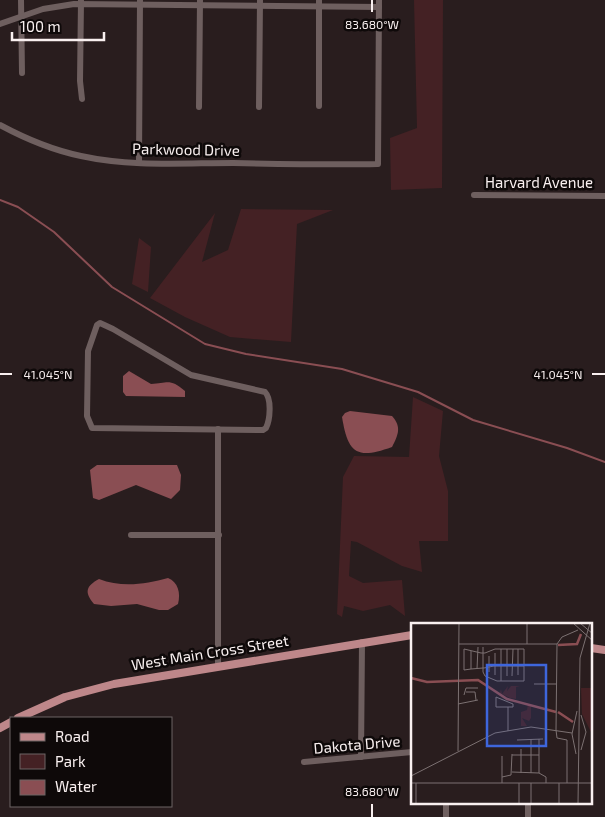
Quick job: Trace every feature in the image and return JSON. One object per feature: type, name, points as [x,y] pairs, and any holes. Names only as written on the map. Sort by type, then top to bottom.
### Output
[{"type":"main road","name":"West Main Cross Street","points":[[20,717],[78,692],[114,684],[411,635]]},
{"type":"main road","points":[[592,648],[605,650]]},
{"type":"street","points":[[21,0],[22,73]]},
{"type":"street","points":[[81,2],[80,81],[82,99]]},
{"type":"street","points":[[0,24],[52,7],[81,2],[379,3]]},
{"type":"street","points":[[139,162],[140,2]]},
{"type":"street","points":[[199,107],[200,3]]},
{"type":"street","points":[[259,107],[260,3]]},
{"type":"street","points":[[318,106],[319,3]]},
{"type":"street","name":"Parkwood Drive","points":[[0,125],[33,141],[65,152],[106,160],[139,162],[378,164],[379,3]]},
{"type":"street","name":"Harvard Avenue","points":[[474,195],[605,196]]},
{"type":"street","points":[[103,323],[113,328],[190,375],[268,394],[269,423],[266,428],[263,430],[218,429],[92,428],[89,425],[87,416],[88,351],[97,325],[103,323]]},
{"type":"street","points":[[218,429],[218,666]]},
{"type":"street","points":[[131,535],[219,535]]},
{"type":"street","points":[[361,757],[362,642]]},
{"type":"street","name":"Dakota Drive","points":[[304,762],[411,752]]},
{"type":"street","points":[[446,804],[446,817]]},
{"type":"street","points":[[528,804],[528,817]]},
{"type":"green space","points":[[414,0],[443,0],[442,188],[391,190],[390,138],[417,128]]},
{"type":"green space","points":[[241,209],[333,210],[297,224],[291,342],[230,337],[185,317],[150,298],[215,213],[202,262],[228,250]]},
{"type":"green space","points":[[139,238],[151,247],[148,292],[132,284]]},
{"type":"green space","points":[[413,397],[443,411],[439,456],[448,491],[448,541],[419,541],[422,572],[402,566],[357,542],[351,541],[349,576],[363,583],[402,580],[405,616],[390,605],[363,611],[344,606],[342,617],[337,614],[343,477],[354,456],[409,457]]},
{"type":"water","points":[[129,371],[151,384],[169,382],[176,384],[185,391],[185,397],[126,396],[123,392],[123,376]]},
{"type":"water","points":[[350,411],[392,416],[397,424],[398,431],[392,447],[370,453],[362,453],[351,446],[347,439],[342,417]]},
{"type":"water","points":[[97,465],[177,465],[181,475],[180,490],[171,499],[136,485],[99,500],[93,498],[90,470]]},
{"type":"water","points":[[168,578],[178,588],[179,596],[178,604],[168,610],[159,610],[137,604],[111,606],[94,604],[88,593],[91,584],[99,579],[108,582],[134,584]]},
{"type":"waterway","points":[[0,200],[18,207],[54,232],[112,287],[205,344],[246,354],[342,369],[418,392],[473,420],[567,448],[605,462]]}]
